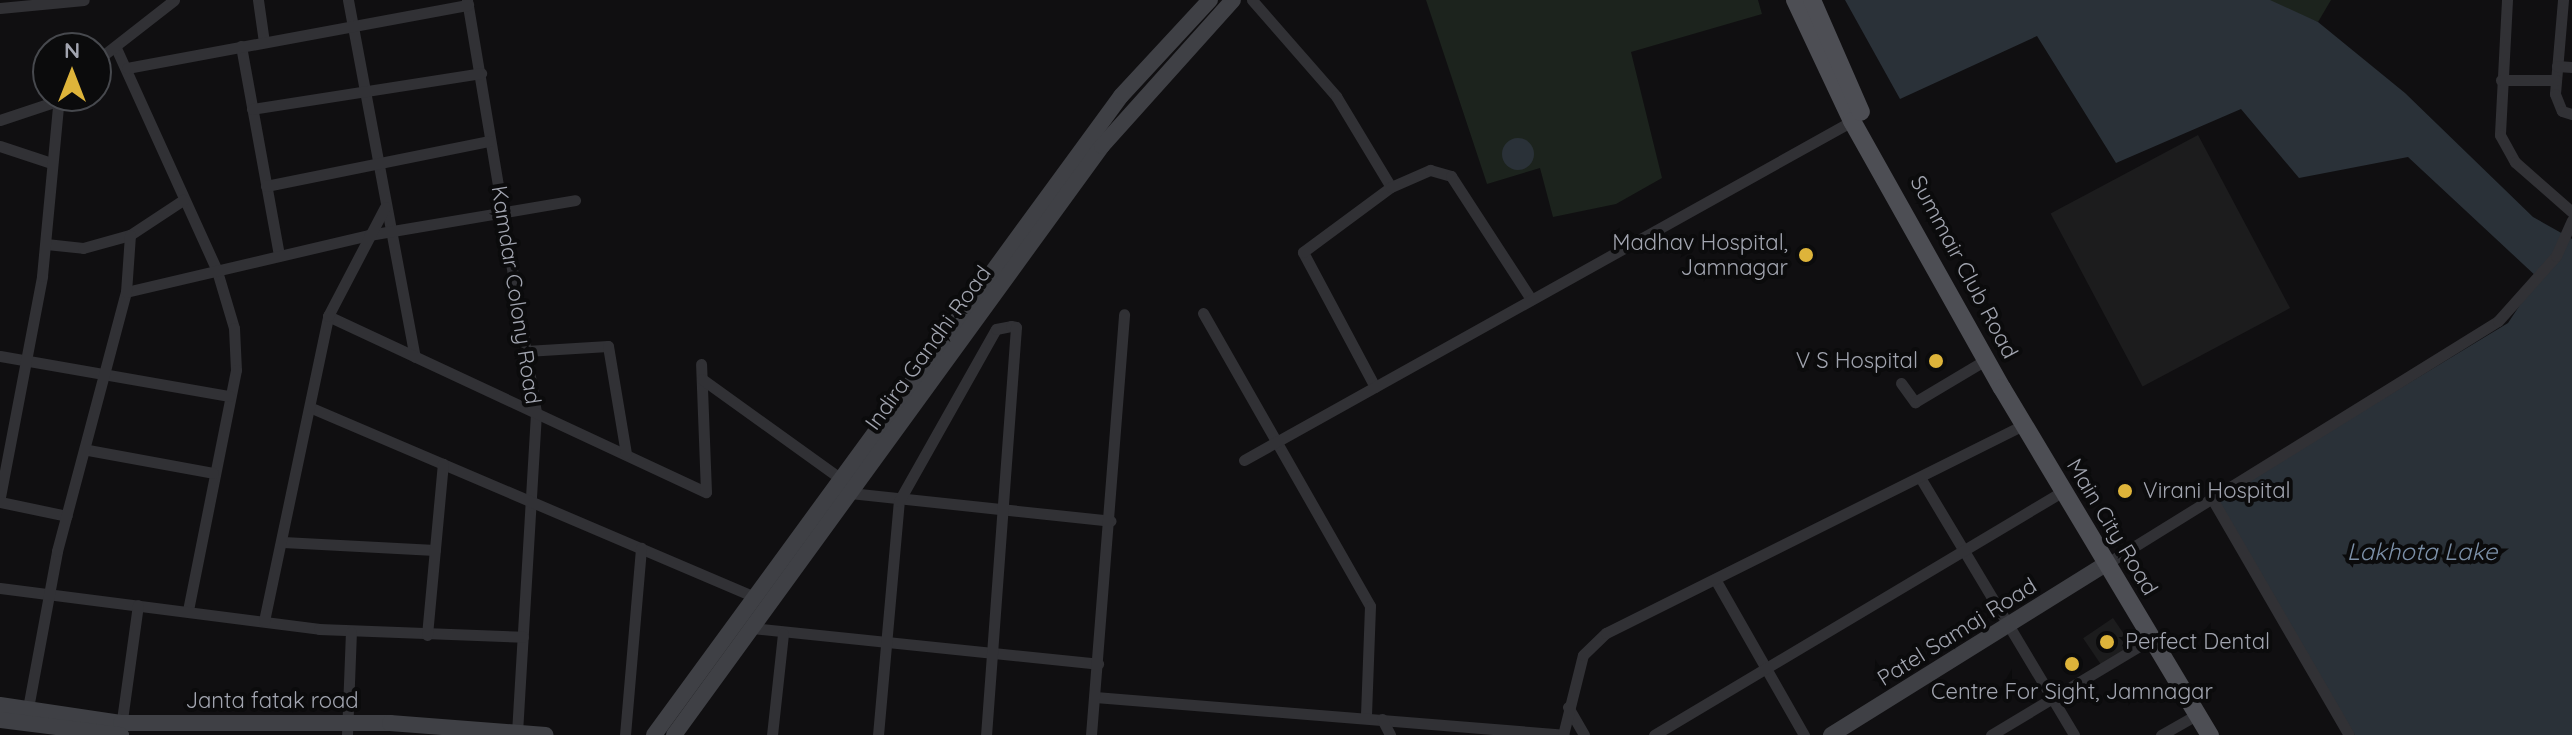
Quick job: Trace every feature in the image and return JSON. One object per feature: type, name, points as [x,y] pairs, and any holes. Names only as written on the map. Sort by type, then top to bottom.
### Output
[{"type":"main road","name":"Indira Gandhi Road","points":[[654,735],[1121,96],[1210,0]]},
{"type":"main road","name":"Indira Gandhi Road","points":[[674,735],[1146,89],[1233,0]]},
{"type":"main road","name":"Summair Club Road","points":[[1795,0],[1857,125],[2024,425]]},
{"type":"main road","name":"Summair Club Road","points":[[1812,0],[1863,116],[1857,125]]},
{"type":"main road","name":"Main City Road","points":[[2024,425],[2210,735]]},
{"type":"main road","name":"Patel Samaj Road","points":[[1831,735],[2106,564]]},
{"type":"main road","name":"Janta fatak road","points":[[0,705],[28,708],[78,728],[121,731],[347,730],[546,735]]},
{"type":"main road","points":[[0,720],[78,728]]},
{"type":"street","points":[[0,8],[84,0]]},
{"type":"street","points":[[112,51],[174,0]]},
{"type":"street","points":[[258,0],[264,42]]},
{"type":"street","points":[[348,0],[415,357]]},
{"type":"street","points":[[1252,0],[1336,96],[1391,187]]},
{"type":"street","points":[[2507,0],[2501,80],[2505,148],[2572,209]]},
{"type":"street","points":[[2563,0],[2556,105],[2572,114]]},
{"type":"street","points":[[127,68],[467,2]]},
{"type":"street","name":"Kamdar Colony Road","points":[[467,2],[536,413],[517,733]]},
{"type":"street","points":[[241,46],[279,256]]},
{"type":"street","points":[[116,48],[217,271],[237,350],[188,610]]},
{"type":"street","points":[[2557,66],[2572,67]]},
{"type":"street","points":[[252,109],[481,73]]},
{"type":"street","points":[[2501,80],[2556,80]]},
{"type":"street","points":[[0,120],[32,108]]},
{"type":"street","points":[[56,112],[46,244],[0,499],[67,516]]},
{"type":"street","points":[[1244,460],[1531,299],[1857,125]]},
{"type":"street","points":[[266,186],[490,141]]},
{"type":"street","points":[[0,146],[51,163]]},
{"type":"street","points":[[1375,387],[1303,252],[1391,187],[1430,170],[1451,176],[1531,299]]},
{"type":"street","points":[[46,244],[83,248],[130,235],[183,200]]},
{"type":"street","points":[[126,292],[369,235],[575,200]]},
{"type":"street","points":[[264,621],[314,409],[328,316],[385,207]]},
{"type":"street","points":[[2106,564],[2498,321],[2556,256],[2572,221]]},
{"type":"street","points":[[28,708],[67,516],[88,450],[126,292],[130,235]]},
{"type":"street","points":[[1203,313],[1370,606],[1366,717]]},
{"type":"street","points":[[1091,735],[1111,521],[1124,314]]},
{"type":"street","points":[[328,316],[706,492],[701,364]]},
{"type":"street","points":[[878,735],[899,501],[996,329],[1016,327],[986,735]]},
{"type":"street","points":[[526,351],[608,346],[626,454]]},
{"type":"street","points":[[0,356],[230,396]]},
{"type":"street","points":[[1901,383],[1915,402],[1987,359]]},
{"type":"street","points":[[702,379],[840,478]]},
{"type":"street","points":[[314,409],[754,597]]},
{"type":"street","points":[[1095,697],[1563,735],[1568,707],[1593,642],[2024,425]]},
{"type":"street","points":[[88,450],[213,473]]},
{"type":"street","points":[[427,635],[443,464]]},
{"type":"street","points":[[1921,479],[2074,735]]},
{"type":"street","points":[[1654,735],[2062,492]]},
{"type":"street","points":[[850,493],[899,501],[1111,521]]},
{"type":"street","points":[[2211,497],[2349,735]]},
{"type":"street","points":[[283,542],[435,550]]},
{"type":"street","points":[[625,735],[641,548]]},
{"type":"street","points":[[1715,579],[1804,735]]},
{"type":"street","points":[[0,588],[351,632],[523,637]]},
{"type":"street","points":[[121,731],[138,605]]},
{"type":"street","points":[[752,628],[887,646],[1098,664]]},
{"type":"street","points":[[347,730],[351,632]]},
{"type":"street","points":[[772,735],[783,634]]},
{"type":"street","points":[[1991,735],[2151,639]]},
{"type":"street","points":[[1568,707],[1584,735]]},
{"type":"street","points":[[2161,735],[2198,714]]},
{"type":"street","points":[[1382,719],[1390,735]]},
{"type":"shaded area","points":[[1426,0],[1758,0],[1762,14],[1631,52],[1662,178],[1616,204],[1553,217],[1540,168],[1487,184]]},
{"type":"shaded area","points":[[2257,0],[2331,0],[2318,22]]},
{"type":"shaded area","points":[[2198,135],[2290,308],[2143,386],[2051,213]]},
{"type":"shaded area","name":"Perfect Dental","points":[[2113,618],[2133,648],[2103,668],[2083,638]]},
{"type":"water","name":"Lakhota Lake","points":[[1845,0],[2270,0],[2318,22],[2405,93],[2533,217],[2572,239],[2572,735],[2355,735],[2214,501],[2508,323],[2538,278],[2408,157],[2299,178],[2241,109],[2116,163],[2037,36],[1900,99]]},
{"type":"water","points":[[1518,138],[1529,143],[1534,154],[1529,165],[1518,170],[1507,165],[1502,154],[1507,143]]},
{"type":"place","name":"Madhav Hospital, Jamnagar","points":[[1806,255]]},
{"type":"place","name":"V S Hospital","points":[[1936,361]]},
{"type":"place","name":"Virani Hospital","points":[[2125,491]]},
{"type":"place","name":"Perfect Dental","points":[[2107,642]]},
{"type":"place","name":"Centre For Sight, Jamnagar","points":[[2072,664]]}]
